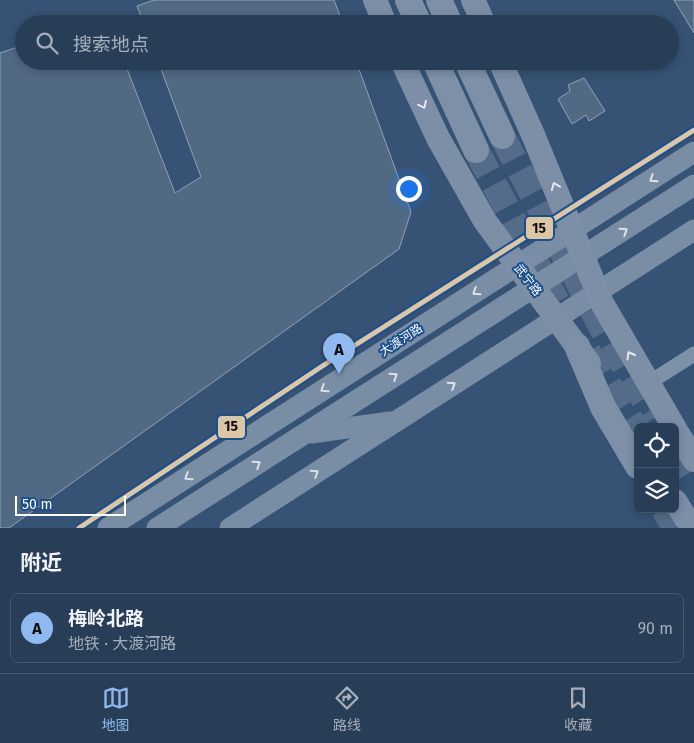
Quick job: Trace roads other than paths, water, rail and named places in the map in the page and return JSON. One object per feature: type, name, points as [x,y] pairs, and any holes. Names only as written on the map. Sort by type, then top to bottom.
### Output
[{"type":"highway","points":[[408,0],[415,15]]},
{"type":"highway","points":[[439,0],[446,15]]},
{"type":"highway","points":[[439,70],[476,150]]},
{"type":"highway","points":[[471,70],[502,136]]},
{"type":"highway","points":[[577,346],[603,407],[634,459]]},
{"type":"main road","points":[[375,0],[381,15]]},
{"type":"main road","points":[[473,0],[480,15]]},
{"type":"main road","name":"武宁路","points":[[406,70],[453,166],[486,221],[577,346],[634,434]]},
{"type":"main road","points":[[504,70],[614,326],[671,423]]},
{"type":"main road","name":"大渡河路","points":[[108,528],[573,232],[694,152]]},
{"type":"main road","points":[[157,528],[694,186]]},
{"type":"main road","points":[[230,528],[694,230]]},
{"type":"main road","points":[[304,434],[397,421]]},
{"type":"main road","points":[[679,436],[694,460]]},
{"type":"main road","points":[[679,507],[692,528]]},
{"type":"street","points":[[648,384],[694,354]]},
{"type":"tunnel","points":[[502,136],[603,330],[655,418]]},
{"type":"tunnel","points":[[476,150],[557,302]]},
{"type":"tunnel","points":[[588,352],[634,426]]},
{"type":"tunnel","points":[[679,458],[694,483]]},
{"type":"tunnel","points":[[666,513],[675,528]]},
{"type":"place","name":"梅岭北路","points":[[339,374]]}]
